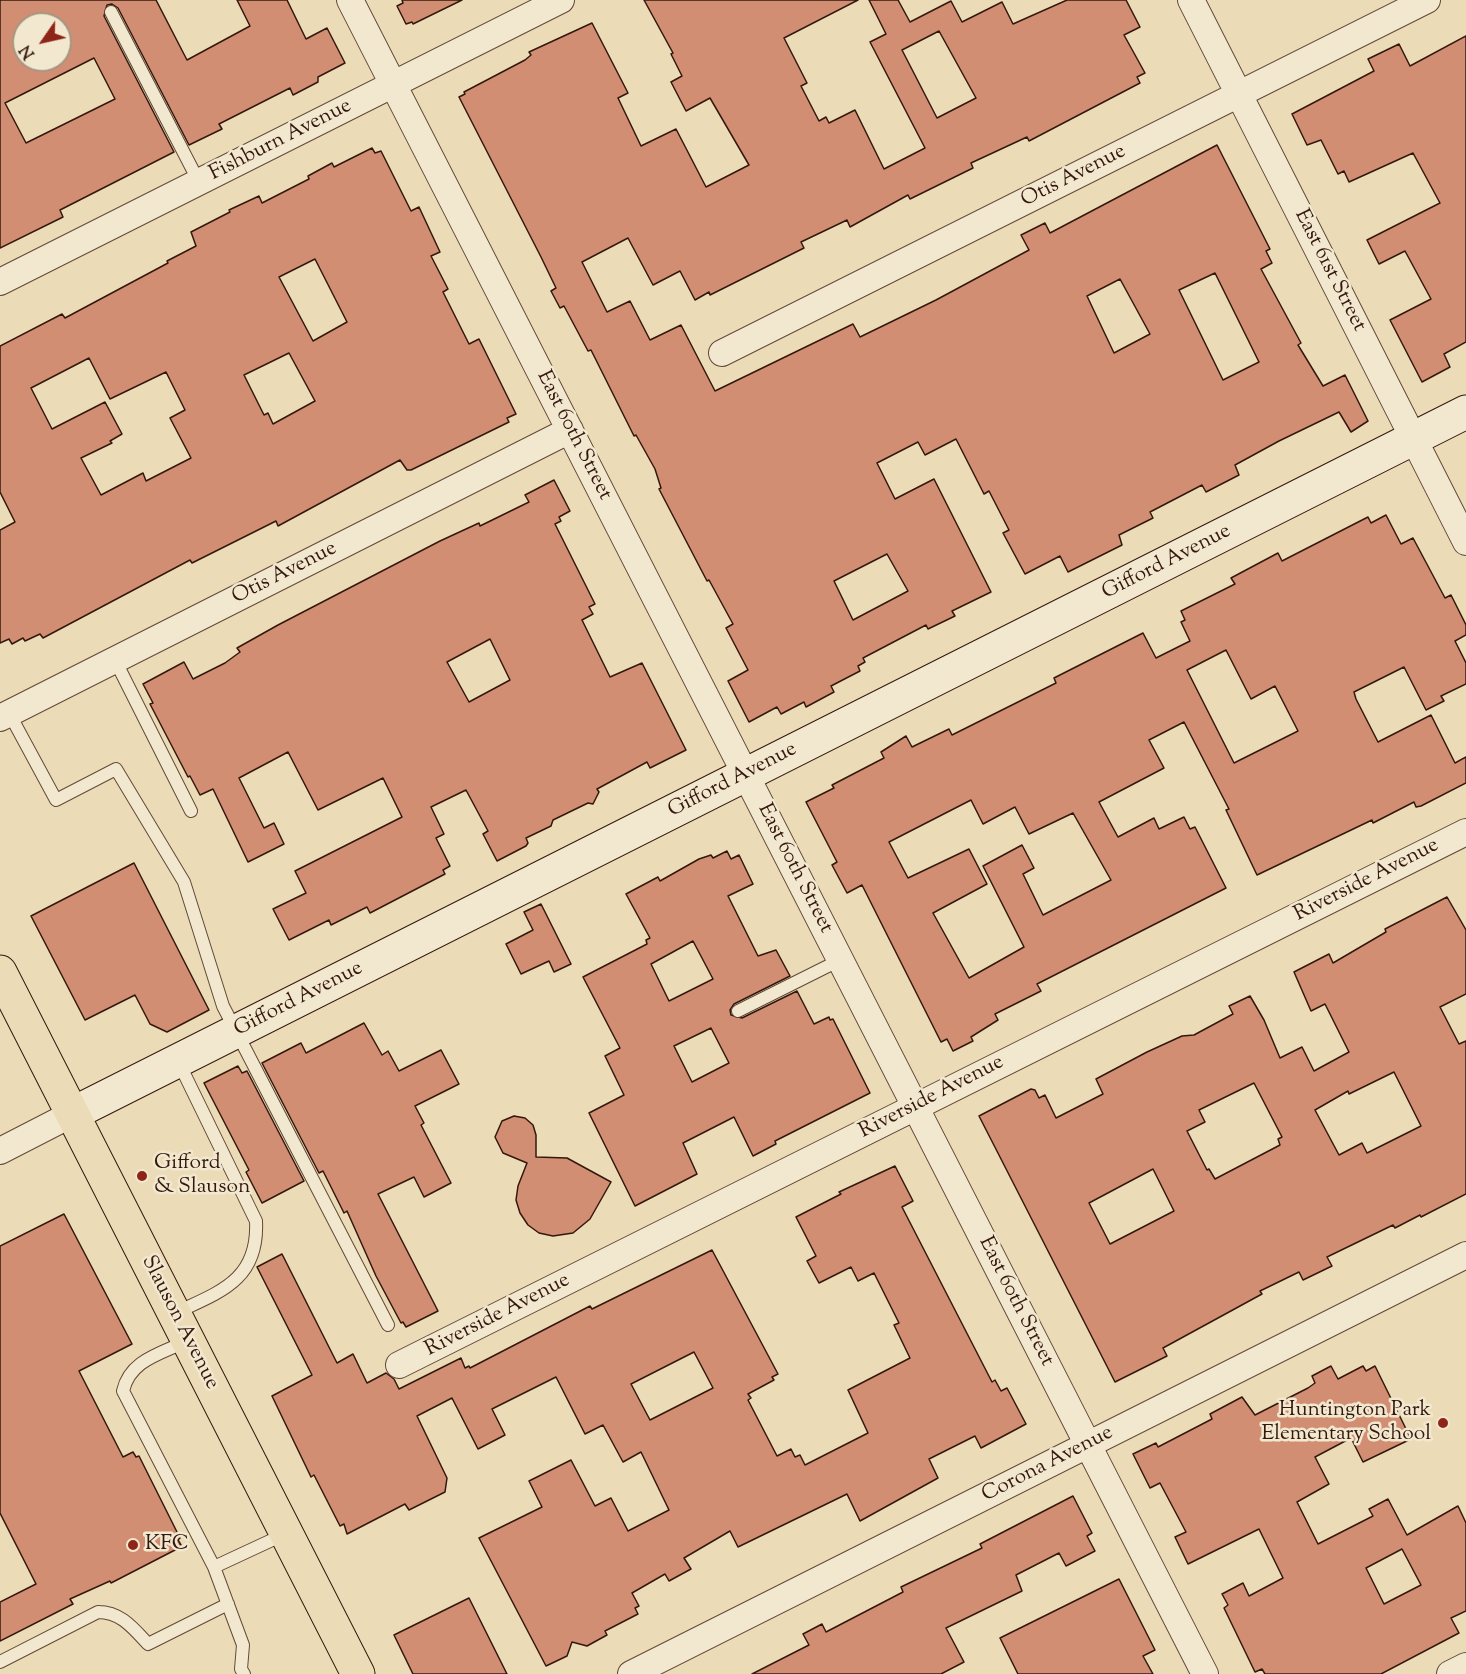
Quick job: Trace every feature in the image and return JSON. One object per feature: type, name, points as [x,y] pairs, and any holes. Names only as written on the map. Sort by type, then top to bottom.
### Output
[{"type":"main road","name":"Slauson Avenue","points":[[0,974],[358,1674]]},
{"type":"street","name":"East 60th Street","points":[[350,0],[1205,1674]]},
{"type":"street","name":"Fishburn Avenue","points":[[0,282],[561,0]]},
{"type":"street","name":"East 61st Street","points":[[1191,0],[1466,542]]},
{"type":"street","name":"Otis Avenue","points":[[722,353],[1427,0]]},
{"type":"street","name":"Gifford Avenue","points":[[0,1151],[1466,412]]},
{"type":"street","name":"Otis Avenue","points":[[4,715],[570,430]]},
{"type":"street","name":"Riverside Avenue","points":[[399,1365],[1466,832]]},
{"type":"street","name":"Corona Avenue","points":[[632,1674],[1466,1255]]},
{"type":"street","points":[[1450,1674],[1466,1666]]},
{"type":"lane","points":[[111,12],[199,182]]},
{"type":"lane","points":[[115,660],[191,811]]},
{"type":"lane","points":[[4,715],[56,800],[116,769],[184,882],[223,1006],[388,1325]]},
{"type":"lane","points":[[738,1011],[840,960]]},
{"type":"lane","points":[[178,1061],[256,1221],[257,1239],[238,1280],[134,1367],[126,1376],[123,1391],[214,1567],[243,1644],[241,1669],[244,1674]]},
{"type":"lane","points":[[214,1567],[286,1533]]},
{"type":"lane","points":[[0,1662],[98,1612],[110,1612],[125,1620],[148,1644],[228,1604]]},
{"type":"building","points":[[0,0],[156,0],[187,60],[250,26],[237,0],[287,0],[306,39],[327,28],[345,63],[318,77],[318,82],[293,95],[290,88],[219,124],[222,129],[189,145],[118,8],[112,4],[107,5],[104,16],[174,152],[60,210],[63,217],[0,248]],"holes":[[[12,12],[72,12],[72,69],[94,58],[115,99],[26,143],[5,103],[66,72],[12,72]]]},
{"type":"building","points":[[402,0],[462,0],[413,24],[412,22],[406,24],[397,6],[403,3]]},
{"type":"building","points":[[644,0],[858,0],[784,38],[807,83],[801,86],[819,121],[826,117],[829,123],[855,110],[884,169],[925,148],[870,42],[886,34],[869,0],[898,0],[910,22],[951,1],[962,22],[1002,2],[1013,24],[1067,0],[1126,0],[1140,27],[1124,35],[1145,73],[1137,77],[1140,83],[1029,141],[1027,137],[971,163],[973,168],[910,199],[908,195],[850,227],[847,220],[801,242],[804,248],[710,295],[709,292],[695,300],[680,271],[653,285],[628,238],[582,262],[607,312],[630,301],[650,340],[681,325],[715,391],[853,324],[860,337],[936,300],[1029,250],[1021,235],[1045,223],[1050,233],[1217,145],[1270,249],[1266,251],[1272,263],[1261,269],[1301,343],[1298,345],[1323,386],[1345,375],[1368,421],[1351,432],[1339,412],[1279,441],[1235,465],[1239,475],[1206,492],[1202,485],[1150,512],[1153,518],[1119,535],[1122,545],[1068,572],[1060,556],[1025,574],[1003,533],[1009,530],[989,491],[984,494],[956,439],[925,455],[918,442],[877,463],[895,499],[934,479],[991,592],[952,611],[955,616],[928,629],[926,625],[863,658],[865,662],[858,666],[860,671],[831,686],[834,692],[806,707],[804,702],[781,714],[777,707],[749,722],[728,681],[748,670],[726,628],[733,624],[709,580],[707,581],[659,489],[661,488],[655,469],[636,435],[634,436],[591,350],[588,351],[564,306],[560,308],[551,291],[556,288],[459,97],[465,94],[464,92],[525,60],[531,55],[529,52],[592,23],[628,93],[618,98],[641,146],[676,129],[706,187],[749,165],[710,98],[686,111],[671,82],[682,76],[671,54],[673,53]],"holes":[[[939,31],[976,98],[937,118],[902,50]],[[1215,273],[1259,362],[1223,380],[1179,290]],[[1120,279],[1150,334],[1114,353],[1087,296]],[[887,554],[908,591],[853,620],[834,581]]]},
{"type":"building","points":[[1466,36],[1466,342],[1444,354],[1450,367],[1422,382],[1390,320],[1431,299],[1405,251],[1379,264],[1367,240],[1440,203],[1413,153],[1349,182],[1344,171],[1338,174],[1321,140],[1307,145],[1292,114],[1374,71],[1368,59],[1399,44],[1410,66]]},
{"type":"building","points":[[372,148],[375,153],[381,151],[411,211],[419,207],[440,252],[431,256],[448,289],[443,292],[469,344],[479,339],[516,414],[507,418],[509,422],[411,470],[407,470],[400,460],[278,526],[276,521],[192,563],[190,560],[43,638],[40,634],[25,641],[23,638],[12,644],[9,639],[0,643],[0,530],[15,522],[0,492],[0,346],[62,314],[65,318],[168,263],[167,261],[196,246],[191,232],[230,212],[229,210],[259,196],[262,203],[309,179],[308,176],[332,163],[334,167]],"holes":[[[315,259],[347,322],[313,341],[279,277]],[[289,353],[315,401],[273,424],[268,413],[264,415],[244,375]],[[89,358],[110,399],[166,372],[185,410],[170,418],[191,458],[146,481],[143,473],[101,495],[81,458],[112,443],[110,441],[122,434],[105,402],[52,429],[31,388]]]},
{"type":"building","points":[[554,480],[570,511],[559,517],[561,521],[555,524],[595,604],[589,607],[593,614],[582,620],[610,677],[642,663],[686,750],[650,768],[647,762],[597,789],[599,792],[593,804],[588,803],[553,820],[551,826],[526,838],[528,843],[526,846],[497,861],[483,834],[488,831],[466,790],[431,807],[444,834],[436,838],[450,866],[443,870],[445,874],[370,913],[367,907],[331,925],[329,920],[289,940],[273,909],[306,893],[295,871],[402,817],[383,778],[318,810],[288,752],[239,778],[264,828],[274,823],[284,844],[248,862],[213,789],[200,795],[190,776],[188,777],[150,704],[153,703],[143,684],[184,662],[193,679],[225,663],[240,652],[237,648],[278,625],[440,541],[479,523],[480,526],[529,502],[525,495]],"holes":[[[490,639],[510,680],[469,702],[447,662]]]},
{"type":"building","points":[[1386,515],[1401,544],[1413,538],[1445,598],[1451,595],[1466,625],[1466,635],[1455,641],[1466,663],[1466,684],[1441,696],[1444,701],[1426,710],[1404,667],[1354,692],[1356,699],[1378,742],[1431,715],[1455,763],[1466,757],[1466,783],[1421,806],[1416,807],[1414,802],[1373,823],[1372,820],[1257,875],[1226,810],[1229,809],[1184,722],[1149,740],[1164,768],[1099,802],[1118,837],[1154,818],[1159,829],[1184,817],[1190,829],[1195,827],[1226,888],[1037,984],[1041,991],[995,1014],[998,1020],[971,1037],[973,1041],[953,1051],[947,1039],[941,1042],[862,885],[847,893],[832,865],[837,862],[806,802],[834,788],[832,785],[884,758],[881,752],[906,736],[912,747],[949,729],[952,735],[1056,683],[1054,678],[1143,633],[1156,658],[1190,641],[1181,622],[1185,620],[1181,611],[1235,584],[1231,578],[1278,553],[1282,561],[1368,517],[1371,523]],"holes":[[[1226,650],[1251,699],[1275,686],[1298,731],[1234,763],[1187,670]],[[971,800],[983,824],[1015,807],[1029,834],[1073,813],[1111,880],[1043,915],[1023,874],[1034,868],[1022,845],[983,866],[1024,947],[969,978],[933,913],[987,884],[969,849],[908,878],[889,842]]]},
{"type":"building","points":[[727,851],[731,859],[739,855],[753,884],[728,896],[758,956],[776,950],[790,976],[734,1004],[730,1010],[731,1015],[742,1018],[797,991],[814,1024],[829,1017],[830,1020],[833,1019],[870,1093],[775,1141],[776,1144],[753,1156],[734,1117],[683,1143],[697,1174],[635,1206],[589,1113],[624,1095],[605,1056],[620,1048],[583,977],[647,944],[646,940],[650,938],[626,894],[658,877],[660,881],[699,859],[711,855],[713,858]],"holes":[[[693,941],[713,979],[669,1001],[651,964]],[[711,1028],[729,1063],[692,1082],[674,1046]]]},
{"type":"building","points":[[134,863],[209,1010],[167,1032],[150,1024],[135,995],[85,1020],[31,916]]},
{"type":"building","points":[[1447,897],[1466,930],[1466,994],[1440,1007],[1459,1044],[1466,1041],[1466,1194],[1421,1217],[1420,1215],[1395,1228],[1393,1225],[1327,1257],[1332,1266],[1303,1280],[1299,1272],[1260,1291],[1262,1294],[1163,1348],[1167,1356],[1115,1382],[979,1116],[1031,1089],[1035,1090],[1039,1098],[1045,1095],[1056,1118],[1103,1094],[1096,1079],[1147,1052],[1182,1036],[1194,1035],[1233,1014],[1229,1006],[1250,996],[1264,1020],[1280,1058],[1302,1047],[1314,1071],[1349,1052],[1325,1004],[1311,1011],[1294,972],[1329,954],[1333,963],[1386,932],[1385,929]],"holes":[[[1394,1072],[1421,1126],[1367,1153],[1362,1143],[1339,1155],[1315,1110],[1348,1091],[1349,1094]],[[1254,1083],[1282,1137],[1278,1139],[1280,1145],[1215,1179],[1209,1169],[1207,1170],[1187,1131],[1205,1122],[1199,1110]],[[1153,1169],[1174,1211],[1110,1244],[1089,1203]]]},
{"type":"building","points":[[541,904],[571,964],[554,972],[549,961],[521,974],[506,944],[533,930],[524,912]]},
{"type":"building","points":[[364,1023],[382,1055],[388,1051],[399,1071],[441,1050],[459,1084],[415,1106],[424,1123],[421,1125],[451,1183],[424,1197],[414,1177],[378,1194],[438,1311],[406,1327],[403,1322],[401,1323],[376,1276],[347,1211],[344,1213],[323,1171],[319,1173],[262,1063],[301,1043],[306,1053]]},
{"type":"building","points":[[238,1066],[242,1073],[247,1071],[304,1181],[262,1203],[246,1172],[249,1170],[204,1083]]},
{"type":"building","points":[[514,1116],[525,1118],[533,1125],[536,1135],[536,1157],[567,1158],[611,1182],[590,1219],[573,1233],[553,1236],[539,1233],[528,1225],[520,1213],[516,1200],[518,1186],[527,1163],[503,1153],[495,1137],[502,1121]]},
{"type":"building","points":[[895,1166],[913,1201],[902,1207],[992,1382],[995,1380],[1001,1391],[1007,1388],[1026,1424],[981,1448],[975,1436],[929,1459],[938,1478],[860,1521],[847,1494],[738,1547],[730,1531],[684,1558],[691,1569],[669,1581],[665,1574],[632,1593],[639,1606],[635,1608],[638,1614],[605,1631],[607,1635],[587,1646],[572,1642],[567,1656],[546,1666],[479,1538],[542,1507],[529,1481],[571,1460],[595,1506],[611,1498],[628,1531],[669,1510],[641,1452],[623,1462],[603,1425],[585,1434],[556,1377],[492,1409],[505,1435],[478,1449],[452,1398],[417,1416],[447,1478],[445,1492],[409,1510],[405,1504],[347,1534],[344,1524],[340,1526],[314,1475],[311,1477],[272,1396],[312,1375],[257,1267],[282,1254],[337,1363],[353,1354],[367,1383],[386,1373],[394,1379],[399,1389],[461,1358],[465,1368],[469,1366],[470,1368],[590,1306],[592,1309],[712,1250],[778,1374],[772,1377],[774,1380],[748,1394],[751,1398],[748,1400],[777,1456],[791,1449],[795,1457],[800,1455],[805,1465],[868,1433],[848,1390],[910,1358],[894,1325],[899,1323],[874,1273],[858,1281],[851,1267],[819,1283],[807,1261],[816,1256],[796,1217],[841,1194],[839,1192]],"holes":[[[694,1352],[713,1388],[650,1420],[631,1384]]]},
{"type":"building","points":[[64,1214],[132,1344],[79,1371],[123,1457],[133,1452],[136,1457],[139,1456],[180,1538],[178,1540],[181,1545],[111,1583],[110,1581],[70,1599],[73,1604],[0,1641],[0,1602],[36,1584],[0,1513],[0,1246]]},
{"type":"building","points":[[1331,1366],[1338,1379],[1363,1366],[1366,1371],[1375,1366],[1411,1439],[1363,1462],[1351,1438],[1315,1457],[1329,1484],[1297,1502],[1318,1544],[1373,1516],[1369,1509],[1388,1499],[1407,1535],[1458,1506],[1466,1523],[1466,1611],[1451,1618],[1459,1633],[1381,1674],[1265,1674],[1262,1669],[1255,1672],[1224,1608],[1228,1605],[1222,1594],[1243,1583],[1249,1596],[1283,1578],[1259,1529],[1188,1564],[1175,1537],[1186,1532],[1160,1483],[1150,1488],[1133,1454],[1156,1443],[1158,1447],[1212,1419],[1210,1414],[1242,1397],[1255,1415],[1308,1388],[1315,1383],[1312,1376]],"holes":[[[1402,1549],[1421,1585],[1384,1604],[1366,1568]]]},
{"type":"building","points":[[1073,1496],[1092,1533],[1087,1536],[1095,1551],[1066,1566],[1059,1553],[1016,1575],[1022,1591],[946,1628],[964,1662],[941,1674],[752,1674],[809,1645],[803,1634],[822,1624],[826,1632],[903,1592],[901,1587],[982,1548],[980,1544]]},
{"type":"building","points":[[1119,1579],[1155,1650],[1143,1656],[1153,1674],[1018,1674],[1000,1638]]},
{"type":"building","points":[[469,1598],[507,1674],[413,1674],[394,1635]]},
{"type":"place","name":"Gifford & Slauson","points":[[142,1176]]},
{"type":"place","name":"Huntington Park Elementary School","points":[[1443,1423]]},
{"type":"place","name":"KFC","points":[[133,1545]]}]
